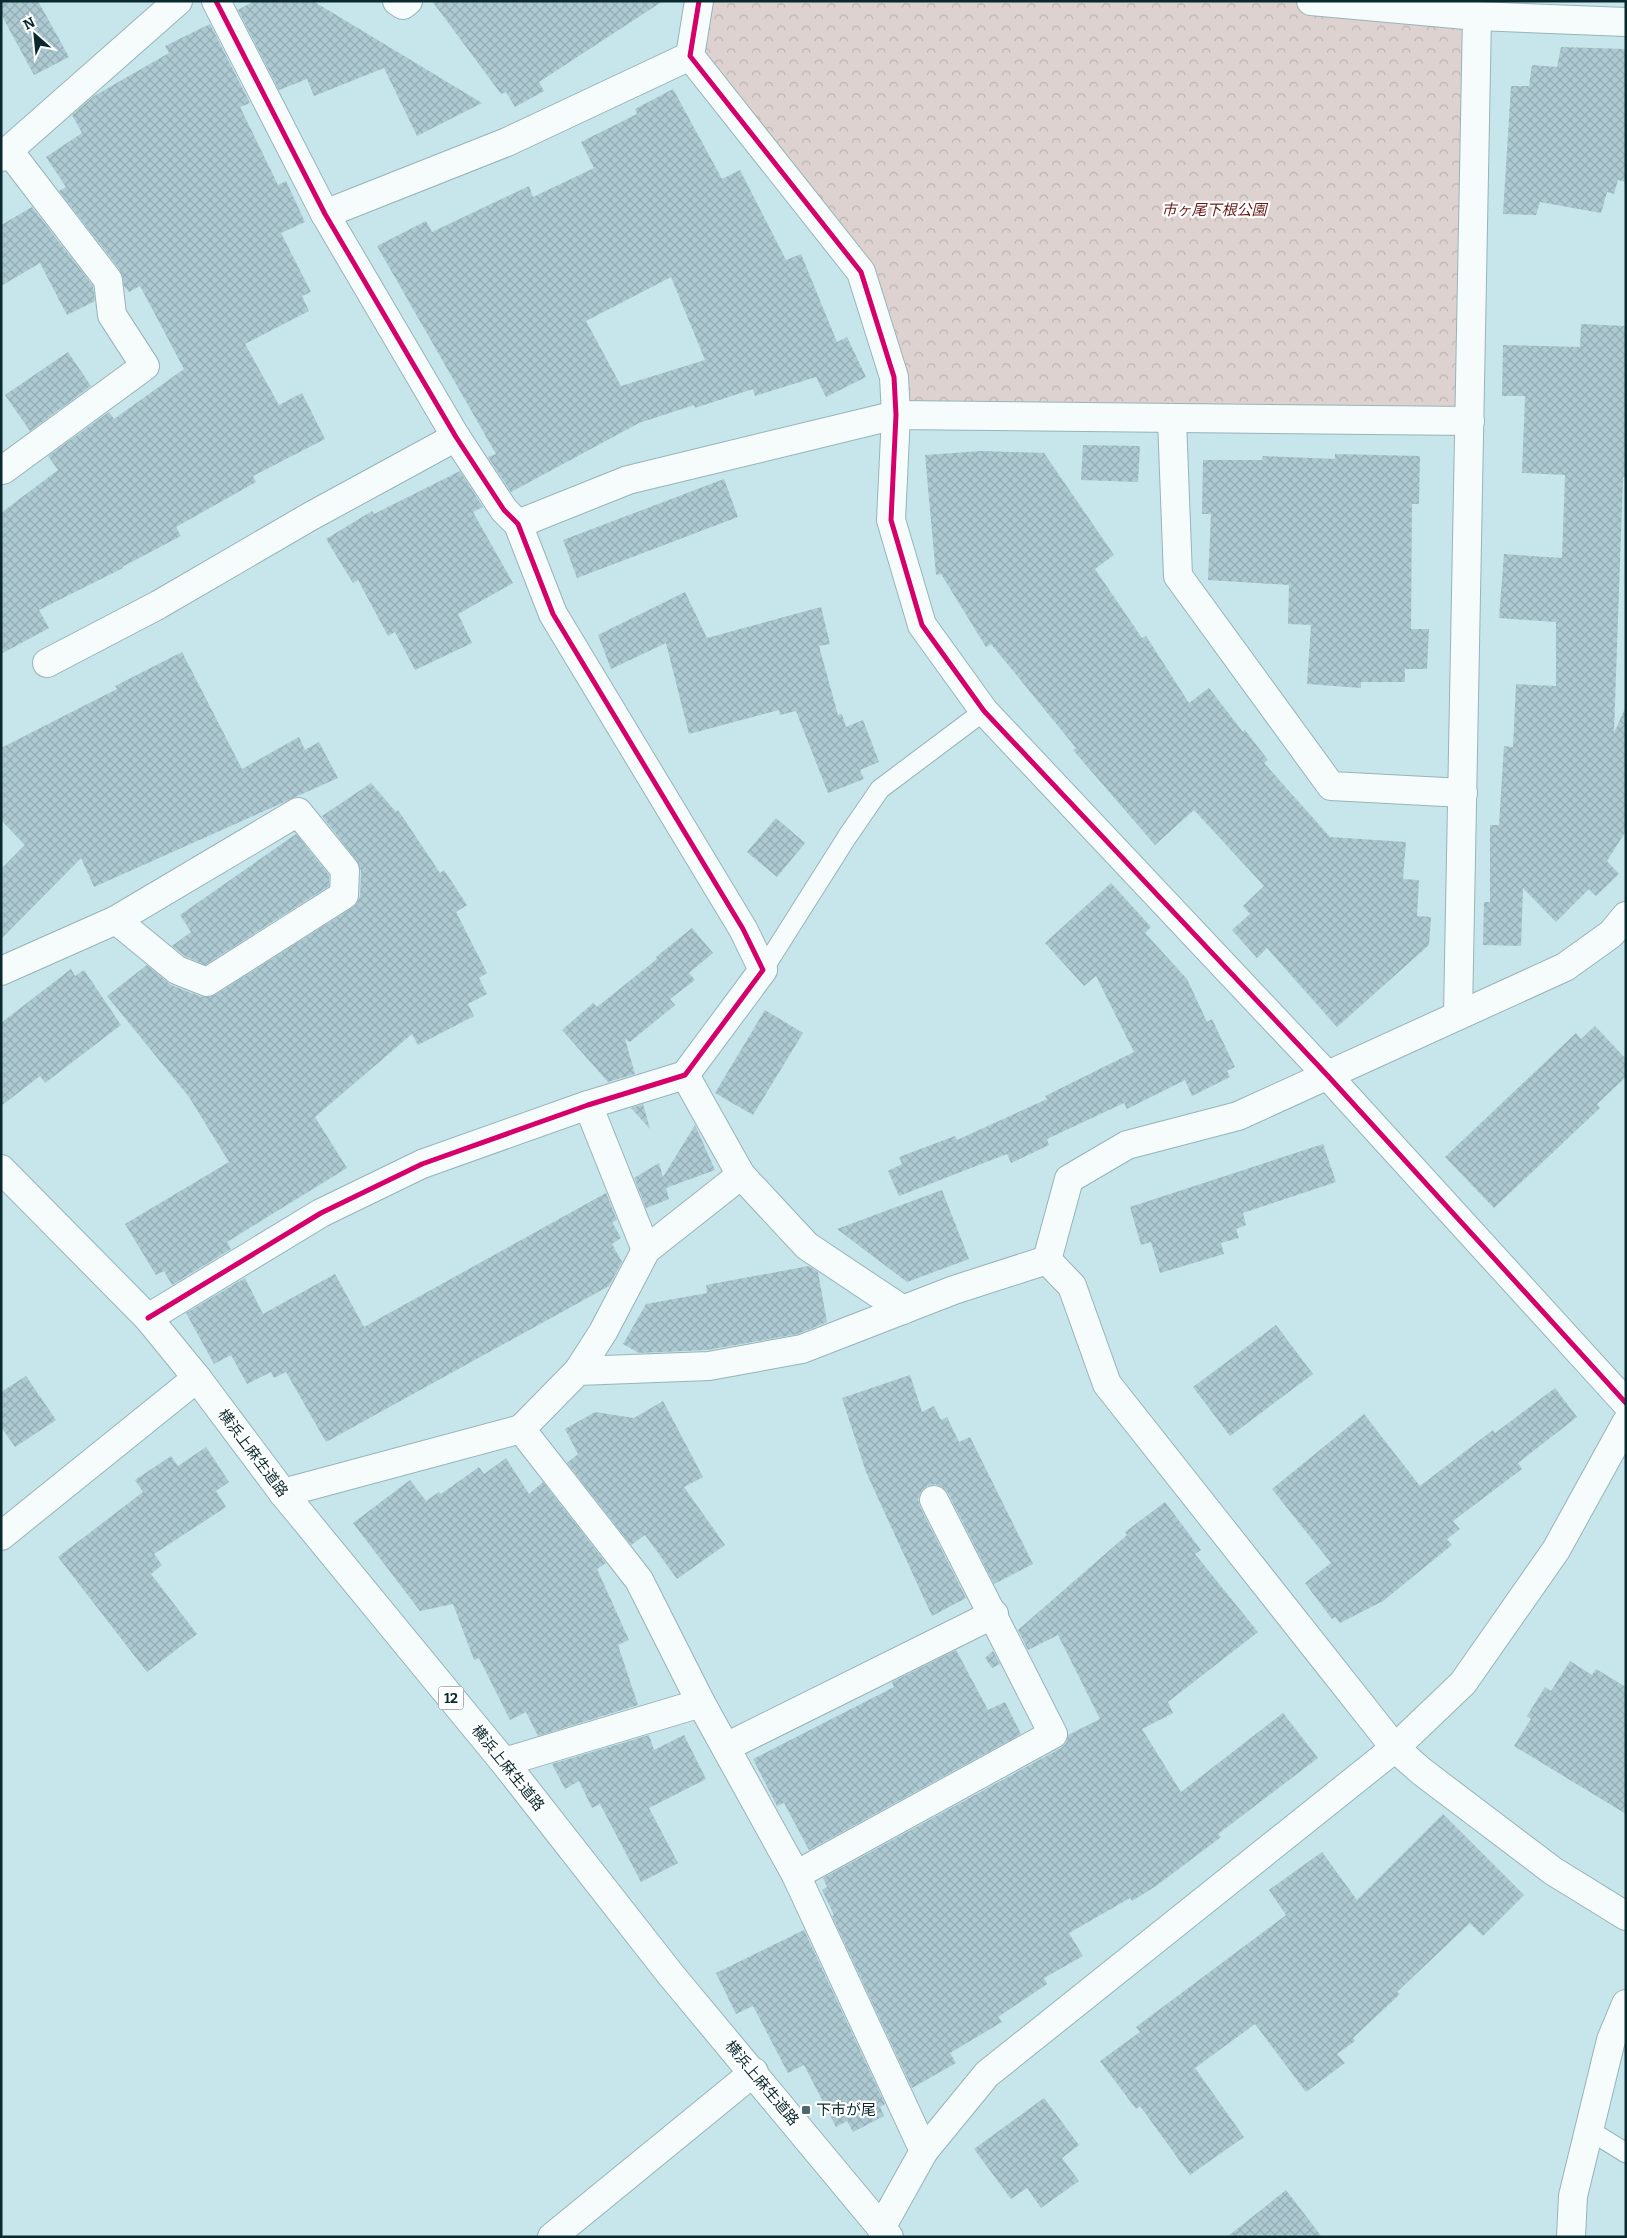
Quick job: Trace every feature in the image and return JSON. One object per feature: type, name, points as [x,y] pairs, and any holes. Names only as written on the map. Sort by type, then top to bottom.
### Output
[{"type":"street","points":[[1,468],[3,470],[145,366],[112,315],[108,280],[5,154],[178,1]]},
{"type":"street","points":[[148,1318],[321,1213],[405,1172],[588,1105],[684,1075],[764,970],[743,929],[553,614],[518,524],[504,510],[456,438],[325,214],[216,1]]},
{"type":"street","points":[[397,1],[403,5],[408,1]]},
{"type":"street","points":[[699,1],[690,56],[861,272],[894,378],[896,415],[891,520],[922,625],[984,711],[1328,1076],[1626,1403]]},
{"type":"street","points":[[1311,1],[1477,16],[1626,22]]},
{"type":"street","points":[[1458,1014],[1464,793],[1477,16]]},
{"type":"street","points":[[325,214],[507,142],[690,56]]},
{"type":"street","points":[[518,524],[628,480],[896,415],[1172,420],[1470,422]]},
{"type":"street","points":[[1172,420],[1178,576],[1331,786],[1464,793]]},
{"type":"street","points":[[46,663],[158,605],[311,516],[456,438]]},
{"type":"street","points":[[1,970],[116,920],[298,812],[345,870],[344,895],[207,982],[177,970],[116,920]]},
{"type":"street","points":[[1047,1260],[1069,1179],[1126,1145],[1238,1116],[1328,1076],[1458,1014],[1565,967],[1611,934],[1626,916]]},
{"type":"street","points":[[684,1075],[742,1174],[807,1246],[903,1310]]},
{"type":"street","points":[[588,1105],[646,1250]]},
{"type":"street","name":"横浜上麻生道路","points":[[1,1169],[148,1318],[197,1378],[283,1493],[504,1762],[671,1975],[754,2072],[885,2232]]},
{"type":"street","points":[[283,1493],[521,1428],[578,1371],[603,1332],[646,1250],[742,1174]]},
{"type":"street","points":[[578,1371],[709,1366],[802,1349],[954,1290],[1047,1260]]},
{"type":"street","points":[[1047,1260],[1072,1286],[1107,1384],[1395,1748],[1553,1871],[1626,1916]]},
{"type":"street","points":[[1,1536],[197,1378]]},
{"type":"street","points":[[885,2232],[924,2151],[987,2074],[1395,1748],[1463,1683],[1556,1550],[1626,1423]]},
{"type":"street","points":[[521,1428],[639,1580],[700,1703],[796,1875],[924,2151]]},
{"type":"street","points":[[796,1875],[1053,1734],[994,1614],[934,1500]]},
{"type":"street","points":[[726,1748],[994,1614]]},
{"type":"street","points":[[504,1762],[700,1703]]},
{"type":"street","points":[[1571,2237],[1572,2196],[1611,2040],[1626,2004]]},
{"type":"street","points":[[552,2237],[754,2072]]},
{"type":"lane","points":[[764,970],[847,837],[880,789],[984,711]]},
{"type":"lane","points":[[1589,2130],[1626,2153]]},
{"type":"green space","name":"市ヶ尾下根公園","points":[[699,1],[1310,1],[1477,16],[1470,421],[896,415],[861,272],[690,56]]},
{"type":"building","points":[[1,1],[38,1],[69,57],[34,75],[1,14]]},
{"type":"building","points":[[254,1],[313,1],[482,103],[417,136],[384,68],[314,96],[307,79],[279,90],[238,10]]},
{"type":"building","points":[[432,1],[663,1],[539,82],[544,91],[515,107],[506,92],[501,94]]},
{"type":"building","points":[[210,24],[250,103],[240,107],[278,185],[286,181],[305,222],[281,233],[311,292],[302,296],[309,311],[245,344],[279,405],[302,393],[325,439],[253,476],[256,482],[176,527],[181,536],[123,568],[39,610],[49,628],[1,654],[1,513],[58,470],[48,456],[109,412],[114,419],[184,369],[140,286],[129,292],[124,286],[120,270],[59,191],[66,187],[46,157],[82,133],[72,115],[94,96],[169,53],[165,46]]},
{"type":"building","points":[[1561,47],[1626,49],[1626,182],[1618,180],[1614,194],[1607,192],[1601,213],[1540,202],[1536,215],[1503,214],[1511,86],[1529,86],[1532,65],[1557,67]]},
{"type":"building","points":[[673,89],[722,179],[740,170],[786,260],[801,254],[837,342],[847,337],[866,377],[826,397],[816,377],[755,396],[753,389],[695,408],[694,405],[639,423],[511,492],[488,457],[496,454],[377,246],[426,221],[432,232],[529,186],[533,197],[594,168],[581,142],[637,114],[635,109]],"holes":[[[671,277],[705,360],[621,386],[586,321]]]},
{"type":"building","points":[[32,207],[93,286],[95,301],[67,315],[40,263],[1,286],[1,225]]},
{"type":"building","points":[[1581,324],[1626,326],[1626,477],[1623,477],[1614,733],[1626,706],[1626,831],[1607,861],[1619,874],[1596,896],[1589,889],[1556,922],[1523,888],[1521,946],[1483,945],[1484,902],[1490,902],[1490,825],[1499,825],[1504,746],[1513,747],[1516,684],[1556,686],[1556,622],[1499,618],[1504,554],[1562,558],[1565,475],[1522,473],[1525,396],[1502,396],[1503,345],[1580,347]]},
{"type":"building","points":[[68,352],[91,386],[30,431],[5,395]]},
{"type":"building","points":[[1083,445],[1140,446],[1138,482],[1081,480]]},
{"type":"building","points":[[982,451],[1044,453],[1114,555],[1095,569],[1142,638],[1146,636],[1189,703],[1209,688],[1243,732],[1245,730],[1268,760],[1264,763],[1330,837],[1406,842],[1403,879],[1419,880],[1417,916],[1431,917],[1429,945],[1337,1027],[1267,948],[1257,958],[1232,930],[1250,914],[1243,906],[1264,886],[1194,810],[1155,845],[1073,750],[1076,748],[991,644],[986,647],[941,574],[936,575],[925,455]]},
{"type":"building","points":[[1335,454],[1420,456],[1419,504],[1412,504],[1411,629],[1429,629],[1427,669],[1405,669],[1405,682],[1361,682],[1361,688],[1307,684],[1311,625],[1288,624],[1289,585],[1208,580],[1211,514],[1202,514],[1203,460],[1262,460],[1263,456],[1335,459]]},
{"type":"building","points":[[460,471],[483,507],[473,512],[513,583],[458,614],[472,643],[415,670],[395,632],[388,636],[358,580],[353,583],[326,539],[372,511],[374,514]]},
{"type":"building","points":[[724,479],[738,517],[577,578],[563,540]]},
{"type":"building","points":[[685,592],[707,638],[821,607],[830,644],[819,646],[838,715],[842,714],[846,727],[863,720],[879,762],[860,770],[864,779],[828,793],[796,711],[780,715],[779,710],[689,734],[666,643],[611,669],[598,635]]},
{"type":"building","points":[[182,652],[242,769],[299,737],[305,750],[319,742],[338,778],[94,887],[81,858],[1,939],[1,869],[25,845],[1,820],[1,748],[117,689],[115,686]]},
{"type":"building","points":[[371,783],[396,812],[398,810],[440,873],[444,870],[467,905],[456,912],[487,973],[479,978],[487,994],[468,1004],[474,1016],[418,1045],[412,1034],[315,1117],[347,1168],[227,1242],[231,1249],[172,1285],[164,1271],[156,1275],[125,1224],[229,1162],[189,1097],[107,996],[147,965],[171,985],[202,997],[215,995],[352,908],[360,896],[361,871],[357,861],[322,816]]},
{"type":"building","points":[[776,818],[805,843],[777,877],[747,852]]},
{"type":"building","points":[[296,834],[329,875],[329,886],[205,965],[185,956],[172,946],[191,932],[180,915]]},
{"type":"building","points":[[1111,883],[1151,927],[1145,933],[1187,979],[1207,1022],[1212,1019],[1235,1067],[1227,1071],[1230,1077],[1192,1096],[1185,1080],[1127,1109],[1124,1103],[1047,1139],[1049,1145],[1011,1163],[1007,1154],[899,1196],[888,1171],[902,1164],[899,1157],[955,1136],[957,1140],[1047,1099],[1045,1096],[1134,1052],[1096,976],[1084,986],[1045,943]]},
{"type":"building","points":[[692,928],[713,953],[689,973],[695,980],[670,999],[675,1005],[630,1042],[625,1039],[635,1074],[608,1082],[562,1030],[593,1003],[597,1007]]},
{"type":"building","points":[[71,969],[75,976],[84,970],[121,1025],[45,1083],[40,1076],[1,1106],[1,1023]]},
{"type":"building","points":[[765,1010],[803,1033],[753,1115],[715,1093]]},
{"type":"building","points":[[1595,1026],[1626,1059],[1626,1077],[1597,1104],[1600,1108],[1494,1208],[1445,1157],[1576,1033],[1581,1039]]},
{"type":"building","points":[[643,1104],[650,1129],[631,1108]]},
{"type":"building","points":[[695,1125],[715,1170],[666,1188],[669,1199],[646,1208],[634,1178],[659,1163],[663,1177]]},
{"type":"building","points":[[1323,1144],[1336,1182],[1243,1213],[1246,1225],[1236,1229],[1239,1238],[1221,1243],[1224,1254],[1160,1273],[1151,1242],[1141,1245],[1130,1207]]},
{"type":"building","points":[[942,1190],[969,1259],[907,1282],[837,1229]]},
{"type":"building","points":[[606,1193],[617,1220],[612,1222],[621,1238],[612,1244],[622,1262],[609,1286],[326,1442],[286,1372],[274,1378],[271,1372],[247,1384],[231,1355],[214,1364],[186,1313],[245,1278],[263,1314],[335,1274],[364,1327]]},
{"type":"building","points":[[809,1266],[818,1272],[827,1322],[798,1334],[707,1350],[639,1353],[623,1344],[646,1304],[707,1293],[706,1285]]},
{"type":"building","points":[[1276,1325],[1313,1374],[1230,1436],[1193,1387]]},
{"type":"building","points":[[910,1375],[922,1412],[934,1406],[941,1420],[947,1417],[959,1442],[970,1437],[1033,1564],[994,1584],[948,1493],[942,1487],[935,1484],[927,1486],[921,1492],[918,1499],[920,1507],[966,1598],[932,1616],[866,1472],[842,1398]]},
{"type":"building","points":[[26,1376],[56,1420],[15,1447],[1,1427],[1,1392]]},
{"type":"building","points":[[1555,1388],[1577,1417],[1518,1463],[1522,1469],[1453,1521],[1460,1529],[1447,1539],[1452,1545],[1383,1601],[1340,1623],[1335,1617],[1332,1619],[1305,1583],[1331,1563],[1272,1489],[1364,1414],[1420,1486],[1493,1430],[1495,1433]]},
{"type":"building","points":[[663,1401],[703,1477],[684,1487],[725,1545],[677,1579],[645,1535],[631,1545],[567,1463],[578,1454],[565,1429],[595,1412],[634,1418]]},
{"type":"building","points":[[206,1447],[229,1482],[216,1491],[226,1507],[154,1554],[162,1565],[151,1574],[197,1634],[147,1672],[58,1557],[143,1492],[135,1480],[171,1456],[178,1466]]},
{"type":"building","points":[[506,1458],[529,1494],[543,1482],[606,1563],[597,1569],[629,1640],[618,1645],[638,1705],[538,1736],[526,1712],[510,1720],[479,1658],[474,1660],[453,1604],[420,1611],[353,1523],[410,1480],[426,1501],[439,1492],[441,1494],[479,1467],[484,1474]]},
{"type":"building","points":[[1165,1502],[1201,1550],[1195,1554],[1258,1632],[1168,1702],[1173,1713],[1142,1729],[1181,1792],[1283,1713],[1318,1758],[1218,1834],[1221,1837],[1156,1886],[1132,1901],[1130,1898],[1069,1933],[1083,1956],[1044,1978],[1047,1984],[998,2017],[1002,2022],[950,2053],[956,2063],[912,2088],[832,1916],[834,1915],[822,1890],[827,1887],[823,1878],[1061,1748],[1066,1743],[1068,1735],[1100,1719],[1058,1635],[1028,1650],[1018,1630],[1127,1535],[1125,1532]]},
{"type":"building","points":[[956,1650],[988,1710],[1005,1702],[1021,1734],[809,1850],[784,1803],[777,1806],[753,1759],[894,1687],[892,1682]]},
{"type":"building","points":[[993,1651],[1000,1664],[992,1668],[985,1658]]},
{"type":"building","points":[[1570,1661],[1592,1675],[1596,1669],[1626,1687],[1626,1814],[1514,1746],[1531,1719],[1527,1716],[1545,1687],[1551,1691]]},
{"type":"building","points":[[649,1735],[654,1750],[684,1735],[706,1779],[649,1808],[678,1863],[641,1882],[600,1804],[592,1808],[579,1781],[565,1789],[552,1764]]},
{"type":"building","points":[[1443,1814],[1524,1895],[1483,1936],[1470,1923],[1397,1992],[1400,1994],[1353,2038],[1355,2041],[1337,2054],[1345,2063],[1306,2092],[1255,2024],[1195,2068],[1244,2137],[1190,2175],[1140,2106],[1136,2109],[1100,2061],[1140,2032],[1136,2027],[1286,1915],[1269,1890],[1322,1852],[1357,1900]]},
{"type":"building","points":[[804,1930],[885,2104],[880,2107],[884,2116],[853,2132],[847,2121],[836,2127],[804,2065],[788,2073],[753,2006],[736,2014],[716,1973]]},
{"type":"building","points":[[1044,2098],[1079,2145],[1062,2158],[1079,2181],[1041,2208],[1027,2188],[1011,2199],[974,2149]]},
{"type":"building","points":[[1286,2190],[1322,2237],[1227,2237]]},
{"type":"cycle path","points":[[148,1318],[321,1213],[422,1164],[588,1105],[685,1075],[763,970],[743,929],[553,614],[518,524],[504,510],[456,437],[325,214],[216,1]]},
{"type":"cycle path","points":[[699,1],[690,56],[861,272],[894,377],[896,415],[891,520],[922,625],[984,711],[1328,1076],[1626,1403]]},
{"type":"place","name":"下市が尾","points":[[806,2110]]}]
